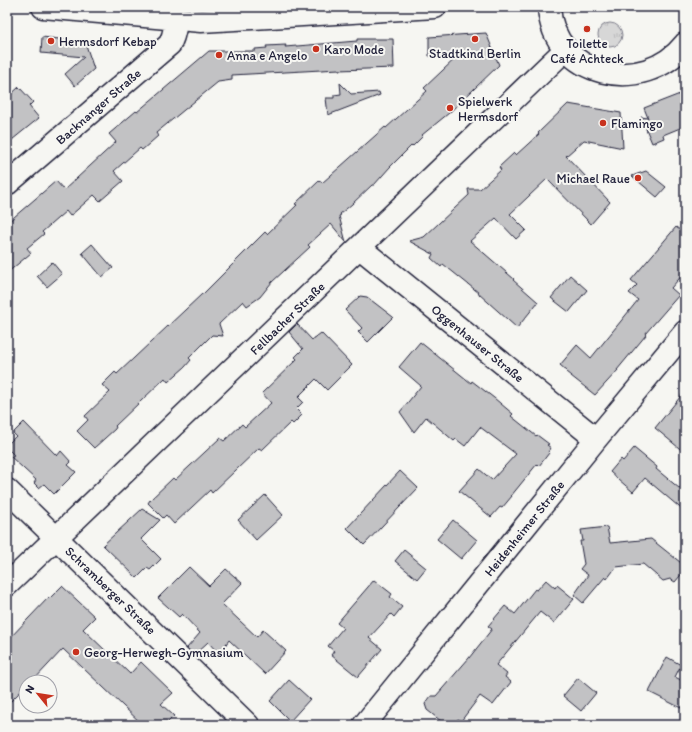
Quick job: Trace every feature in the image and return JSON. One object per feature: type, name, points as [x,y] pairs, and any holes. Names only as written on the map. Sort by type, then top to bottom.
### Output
[{"type":"street","points":[[43,7],[177,20],[206,21],[435,7]]},
{"type":"street","points":[[549,7],[549,17],[552,28],[566,49],[582,64],[596,71],[615,74],[633,74],[647,71],[660,66],[671,59],[685,44]]},
{"type":"street","name":"Backnanger Straße","points":[[7,184],[170,44],[177,20]]},
{"type":"street","name":"Fellbacher Straße","points":[[7,585],[566,49]]},
{"type":"street","name":"Oggenhauser Straße","points":[[360,248],[596,439]]},
{"type":"street","name":"Heidenheimer Straße","points":[[364,725],[596,439],[685,332]]},
{"type":"street","name":"Schramberger Straße","points":[[7,490],[248,725]]},
{"type":"green space","points":[[610,23],[615,24],[621,30],[621,40],[615,46],[610,47],[605,46],[599,40],[598,35],[599,30],[605,24]]},
{"type":"building","points":[[486,33],[499,65],[449,113],[422,135],[423,136],[390,167],[374,185],[372,185],[340,214],[341,215],[339,216],[346,242],[331,224],[308,245],[310,247],[272,282],[260,297],[247,306],[243,301],[219,324],[223,336],[212,335],[189,358],[191,360],[185,367],[168,382],[165,378],[115,426],[115,429],[94,448],[77,431],[88,420],[85,416],[110,392],[102,385],[115,372],[117,374],[203,294],[265,232],[267,234],[320,180],[322,183],[427,91],[424,88],[460,54],[429,56],[429,37]]},
{"type":"building","points":[[42,37],[85,42],[94,69],[75,86],[65,74],[84,57],[41,53]]},
{"type":"building","points":[[357,39],[393,39],[394,68],[339,69],[232,75],[232,80],[218,82],[156,133],[158,136],[142,150],[140,148],[114,171],[123,181],[100,201],[94,195],[70,216],[66,211],[42,232],[44,234],[27,248],[31,253],[7,273],[7,223],[56,181],[64,190],[116,142],[109,134],[209,51],[255,51],[255,49],[267,48],[266,46],[286,45],[285,47],[357,41]]},
{"type":"building","points":[[340,83],[351,94],[379,92],[380,95],[328,115],[326,98],[334,98],[334,95],[341,94]]},
{"type":"building","points":[[19,87],[33,102],[29,106],[39,118],[7,144],[7,98]]},
{"type":"building","points":[[685,92],[685,126],[663,135],[664,138],[652,143],[641,117],[648,118],[644,108]]},
{"type":"building","points":[[568,104],[621,113],[623,148],[584,140],[566,156],[610,202],[591,224],[547,179],[510,214],[526,230],[516,239],[496,218],[470,241],[538,302],[517,328],[479,293],[443,264],[441,267],[431,258],[433,254],[409,241],[424,237],[469,195],[468,189],[480,189],[501,170],[499,167],[514,153],[516,155],[539,134],[538,133]]},
{"type":"building","points":[[646,171],[666,187],[657,197],[632,176]]},
{"type":"building","points":[[676,227],[685,234],[685,272],[671,288],[679,295],[645,334],[646,335],[618,370],[595,395],[566,372],[567,371],[560,365],[577,345],[591,358],[638,300],[629,293],[637,285],[631,280]]},
{"type":"building","points":[[92,244],[113,268],[102,277],[82,253]]},
{"type":"building","points":[[52,262],[62,274],[47,287],[37,276]]},
{"type":"building","points":[[570,275],[587,290],[569,312],[551,298]]},
{"type":"building","points":[[360,296],[367,297],[393,317],[368,342],[358,332],[362,328],[345,310]]},
{"type":"building","points":[[297,324],[312,340],[321,333],[352,365],[327,390],[316,379],[298,397],[303,402],[296,409],[302,415],[293,424],[291,422],[262,450],[259,448],[212,493],[210,490],[174,524],[166,515],[163,518],[148,503],[150,500],[173,478],[175,480],[220,438],[224,441],[242,424],[245,427],[271,403],[262,393],[297,359],[295,357],[303,349],[289,332]]},
{"type":"building","points":[[420,342],[471,383],[472,381],[494,398],[513,414],[511,416],[536,436],[537,435],[549,444],[547,445],[551,448],[539,466],[537,464],[502,508],[500,507],[491,517],[459,491],[479,469],[492,480],[516,454],[480,427],[465,446],[456,439],[454,441],[426,417],[414,432],[400,412],[421,386],[399,367]]},
{"type":"building","points":[[685,391],[685,453],[655,428]]},
{"type":"building","points":[[24,422],[57,456],[61,451],[71,462],[68,465],[76,472],[54,494],[44,484],[39,488],[34,483],[36,480],[11,457],[14,455],[7,448],[7,445],[16,436],[13,433]]},
{"type":"building","points":[[634,448],[685,493],[685,512],[645,478],[633,492],[610,472],[621,459],[623,461]]},
{"type":"building","points":[[400,471],[418,488],[364,545],[347,528]]},
{"type":"building","points":[[265,495],[283,515],[256,540],[238,520]]},
{"type":"building","points":[[142,509],[160,520],[141,539],[161,559],[150,570],[147,568],[137,578],[103,545]]},
{"type":"building","points":[[453,520],[477,540],[461,559],[437,539]]},
{"type":"building","points":[[607,527],[610,543],[651,539],[685,566],[685,570],[675,582],[670,579],[663,581],[643,564],[616,567],[607,579],[605,577],[583,603],[574,595],[588,575],[580,569],[584,564],[580,541],[583,541],[581,530]]},
{"type":"building","points":[[404,550],[426,568],[417,579],[395,561]]},
{"type":"building","points":[[189,567],[209,586],[226,569],[242,583],[222,604],[257,637],[263,630],[286,651],[265,674],[229,640],[219,654],[208,642],[194,655],[187,648],[200,633],[182,614],[179,617],[158,598]]},
{"type":"building","points":[[374,580],[392,594],[390,597],[402,607],[394,617],[391,614],[369,638],[382,649],[358,677],[331,655],[334,651],[328,646],[343,628],[337,623]]},
{"type":"building","points":[[546,580],[555,588],[557,585],[574,599],[554,623],[540,612],[496,665],[507,674],[505,677],[511,682],[493,705],[480,696],[461,721],[458,719],[452,725],[446,725],[427,710],[425,704],[431,696],[436,696],[469,658],[492,629],[488,626],[505,606],[515,614],[535,589],[537,590]]},
{"type":"building","points":[[62,586],[95,617],[83,629],[130,674],[141,662],[173,693],[161,704],[174,716],[165,725],[143,725],[63,649],[40,674],[18,674],[18,694],[7,705],[7,641],[49,597],[50,598]]},
{"type":"building","points":[[667,657],[681,665],[675,677],[685,682],[685,710],[649,692]]},
{"type":"building","points":[[578,678],[596,693],[581,711],[563,696]]},
{"type":"building","points":[[289,680],[310,699],[290,721],[270,701]]},
{"type":"place","name":"Toilette Café Achteck","points":[[587,29]]},
{"type":"place","name":"Stadtkind Berlin","points":[[475,39]]},
{"type":"place","name":"Hermsdorf Kebap","points":[[51,41]]},
{"type":"place","name":"Karo Mode","points":[[316,49]]},
{"type":"place","name":"Anna e Angelo","points":[[219,55]]},
{"type":"place","name":"Spielwerk Hermsdorf","points":[[450,108]]},
{"type":"place","name":"Flamingo","points":[[603,123]]},
{"type":"place","name":"Michael Raue","points":[[638,178]]},
{"type":"place","name":"Georg-Herwegh-Gymnasium","points":[[76,652]]}]
